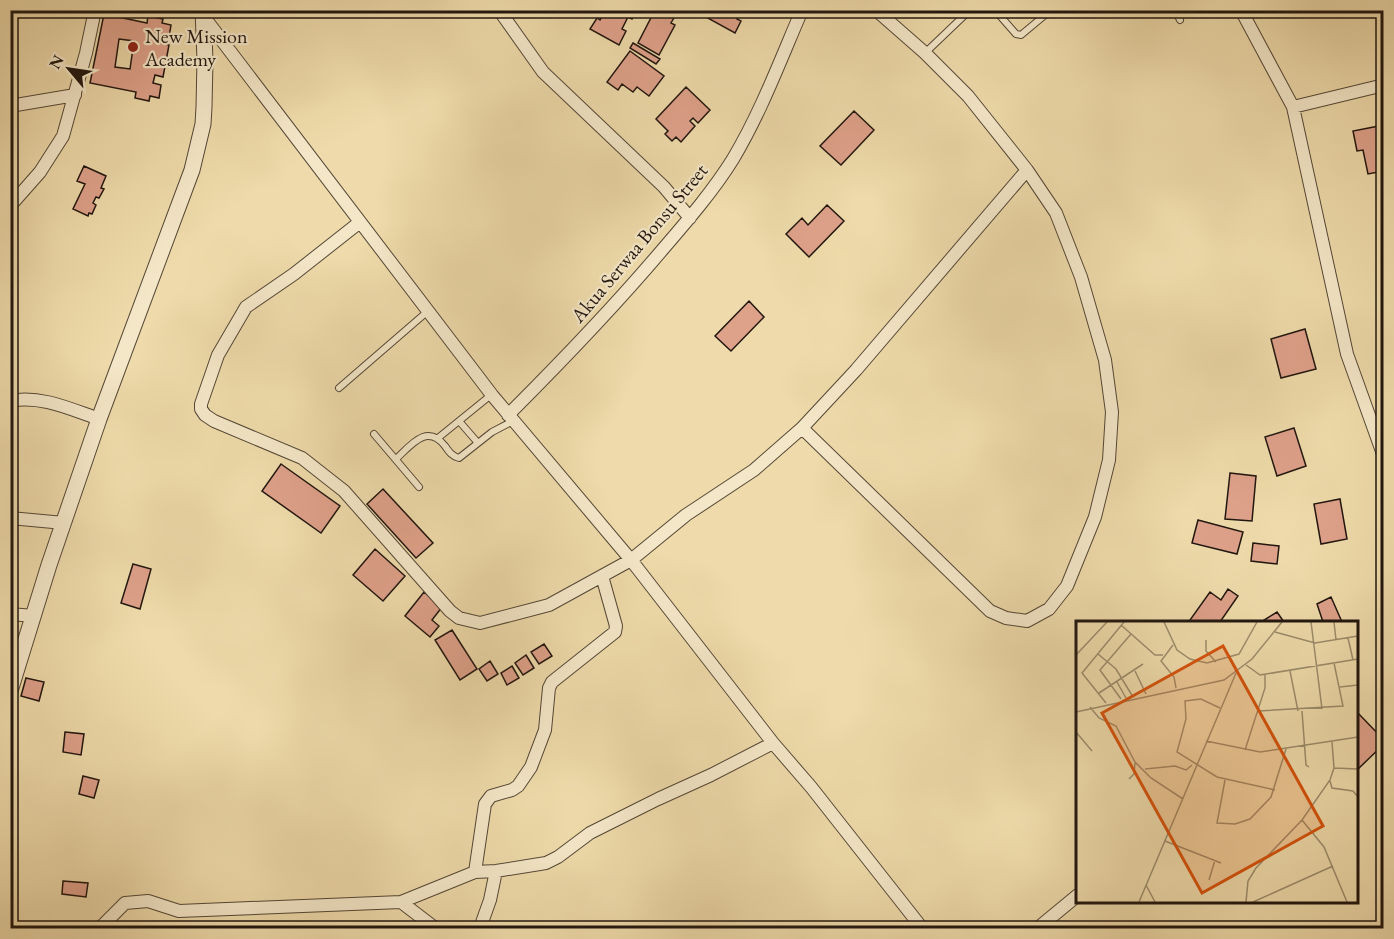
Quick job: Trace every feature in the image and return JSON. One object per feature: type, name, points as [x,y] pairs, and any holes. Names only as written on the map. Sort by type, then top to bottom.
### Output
[{"type":"street","points":[[10,206],[52,156],[63,136],[95,10]]},
{"type":"street","name":"Akua Serwaa Bonsu Street","points":[[511,418],[690,218],[732,160],[766,97],[802,10]]},
{"type":"street","points":[[802,428],[990,611],[1006,618],[1027,621],[1049,609],[1067,586],[1095,517],[1109,460],[1112,412],[1105,360],[1082,277],[1056,213],[1027,170],[968,96],[926,53],[876,10]]},
{"type":"street","points":[[1241,10],[1293,107],[1347,354],[1383,457]]},
{"type":"street","points":[[500,11],[543,72],[664,187],[690,218]]},
{"type":"street","points":[[203,14],[492,394],[631,560],[773,743],[811,787],[922,928]]},
{"type":"street","points":[[10,691],[99,419],[192,170],[203,124],[203,14]]},
{"type":"street","points":[[1293,107],[1383,85]]},
{"type":"street","points":[[10,106],[75,94]]},
{"type":"street","points":[[360,222],[294,274],[246,307],[218,355],[201,409],[214,421],[312,465],[344,491],[450,611],[459,618],[480,623],[549,605],[631,560],[686,515],[754,470],[802,428],[863,362],[1027,170]]},
{"type":"street","points":[[10,401],[24,398],[41,400],[99,419]]},
{"type":"street","points":[[10,518],[64,523]]},
{"type":"street","points":[[475,872],[485,804],[491,796],[518,786],[531,767],[545,730],[549,688],[552,682],[615,632],[616,626],[602,576]]},
{"type":"street","points":[[10,614],[34,616]]},
{"type":"street","points":[[100,928],[124,903],[148,901],[179,911],[401,902],[475,872],[546,863],[558,858],[590,833],[773,743]]},
{"type":"street","points":[[480,928],[490,900],[496,871]]},
{"type":"street","points":[[1038,928],[1076,896]]},
{"type":"street","points":[[401,902],[435,928]]},
{"type":"lane","points":[[926,53],[970,10]]},
{"type":"lane","points":[[995,10],[1016,34],[1021,35],[1051,10]]},
{"type":"lane","points":[[1175,10],[1180,20]]},
{"type":"lane","points":[[339,388],[428,311]]},
{"type":"lane","points":[[438,438],[492,394]]},
{"type":"lane","points":[[396,459],[423,436],[432,435],[438,438],[456,458],[463,456],[511,418]]},
{"type":"lane","points":[[459,421],[478,443]]},
{"type":"lane","points":[[374,434],[419,487]]},
{"type":"building","points":[[605,10],[636,10],[632,19],[628,17],[622,29],[626,31],[619,45],[590,29],[597,18],[600,20]]},
{"type":"building","points":[[655,10],[665,10],[675,16],[671,23],[675,25],[659,55],[638,43]]},
{"type":"building","points":[[707,10],[742,10],[737,19],[741,21],[735,33],[704,16]]},
{"type":"building","name":"New Mission Academy","points":[[104,14],[147,23],[148,16],[163,19],[162,23],[171,25],[169,37],[162,36],[160,43],[169,45],[163,77],[155,75],[153,83],[161,85],[159,98],[150,96],[149,101],[135,98],[136,92],[90,83]],"holes":[[[119,39],[134,41],[130,69],[115,67]]]},
{"type":"building","points":[[633,43],[660,59],[656,64],[630,48]]},
{"type":"building","points":[[630,51],[664,76],[649,96],[637,87],[633,92],[622,84],[618,90],[607,82]]},
{"type":"building","points":[[686,87],[710,110],[698,123],[693,118],[690,121],[695,126],[681,142],[676,137],[672,141],[665,134],[668,131],[656,119]]},
{"type":"building","points":[[854,111],[874,130],[841,165],[820,146]]},
{"type":"building","points":[[1384,125],[1384,171],[1368,174],[1363,150],[1357,151],[1353,131]]},
{"type":"building","points":[[84,166],[106,176],[101,188],[104,189],[99,198],[96,197],[93,203],[96,205],[92,214],[89,213],[88,216],[73,209],[85,184],[77,181]]},
{"type":"building","points":[[827,205],[844,221],[809,257],[786,234],[802,218],[808,225]]},
{"type":"building","points":[[749,301],[764,317],[731,351],[715,336]]},
{"type":"building","points":[[1305,329],[1316,369],[1281,378],[1271,339]]},
{"type":"building","points":[[1294,428],[1306,466],[1277,476],[1265,437]]},
{"type":"building","points":[[281,464],[340,506],[321,533],[262,491]]},
{"type":"building","points":[[1230,473],[1256,476],[1252,521],[1225,519]]},
{"type":"building","points":[[383,489],[433,543],[416,558],[367,504]]},
{"type":"building","points":[[1340,499],[1347,539],[1321,544],[1314,504]]},
{"type":"building","points":[[1198,520],[1243,532],[1237,554],[1192,543]]},
{"type":"building","points":[[1253,543],[1279,546],[1277,564],[1251,561]]},
{"type":"building","points":[[375,549],[405,576],[383,601],[353,575]]},
{"type":"building","points":[[133,564],[151,569],[140,609],[121,603]]},
{"type":"building","points":[[1228,589],[1238,596],[1221,621],[1190,620],[1210,592],[1221,600]]},
{"type":"building","points":[[424,592],[442,607],[432,620],[439,626],[430,637],[405,616]]},
{"type":"building","points":[[1331,597],[1342,621],[1323,621],[1317,604]]},
{"type":"building","points":[[1277,612],[1283,621],[1263,621]]},
{"type":"building","points":[[452,630],[477,669],[460,680],[435,640]]},
{"type":"building","points":[[544,644],[552,656],[539,664],[531,652]]},
{"type":"building","points":[[526,655],[534,668],[523,675],[515,663]]},
{"type":"building","points":[[490,661],[498,674],[487,681],[479,669]]},
{"type":"building","points":[[512,666],[519,678],[507,685],[501,673]]},
{"type":"building","points":[[26,678],[44,682],[39,701],[21,696]]},
{"type":"building","points":[[1358,713],[1384,740],[1384,744],[1358,769]]},
{"type":"building","points":[[65,732],[84,734],[81,755],[63,752]]},
{"type":"building","points":[[83,776],[99,780],[94,798],[79,794]]},
{"type":"building","points":[[63,881],[88,883],[86,897],[62,894]]},
{"type":"place","name":"New Mission Academy","points":[[133,47]]}]
